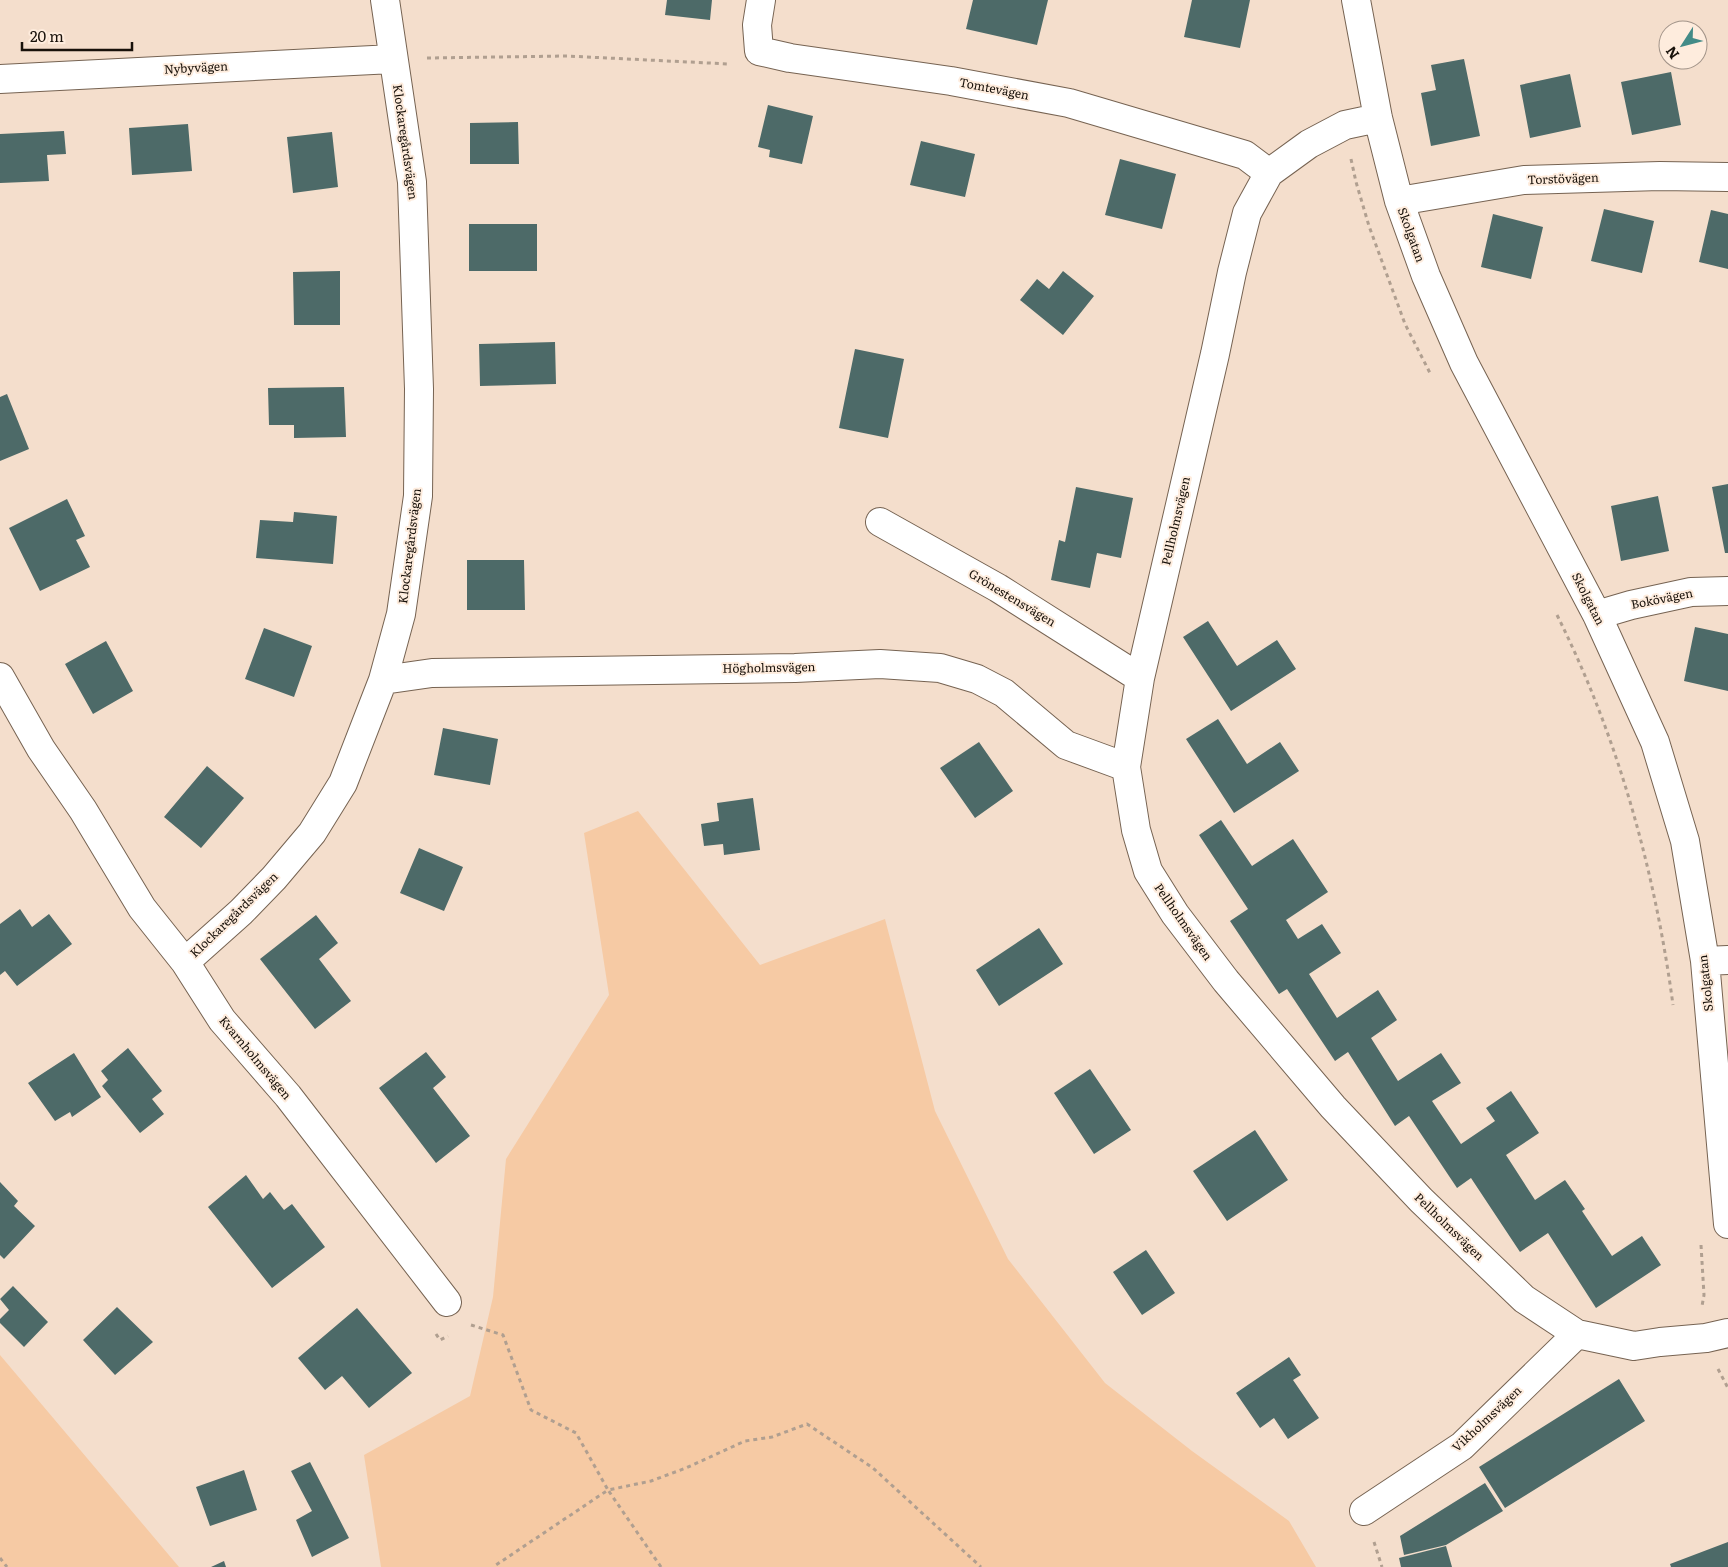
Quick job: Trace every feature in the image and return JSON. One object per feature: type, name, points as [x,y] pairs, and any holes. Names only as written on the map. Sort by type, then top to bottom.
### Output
[{"type":"street","name":"Klockaregårdsvägen","points":[[185,962],[241,912],[274,878],[312,833],[343,783],[383,680],[401,614],[418,496],[419,389],[412,182],[385,0]]},
{"type":"street","points":[[759,51],[758,26],[761,0]]},
{"type":"street","name":"Skolgatan","points":[[1356,0],[1378,118],[1399,201],[1426,276],[1464,363],[1597,615],[1655,742],[1685,841],[1717,960],[1728,1224]]},
{"type":"street","name":"Tomtevägen","points":[[759,51],[790,58],[951,81],[1069,103],[1245,155],[1269,173]]},
{"type":"street","name":"Nybyvägen","points":[[0,79],[393,59]]},
{"type":"street","name":"Pellholmsvägen","points":[[1378,118],[1344,125],[1309,144],[1269,173],[1247,213],[1140,678],[1126,767],[1136,830],[1148,871],[1175,914],[1226,981],[1333,1107],[1421,1200],[1524,1299],[1577,1334],[1634,1346],[1717,1335]]},
{"type":"street","name":"Torstövägen","points":[[1399,201],[1524,180],[1660,176],[1728,177]]},
{"type":"street","name":"Grönestensvägen","points":[[880,522],[998,588],[1140,678]]},
{"type":"street","name":"Bokövägen","points":[[1597,615],[1630,604],[1691,592],[1728,591]]},
{"type":"street","name":"Högholmsvägen","points":[[383,680],[432,673],[795,668],[880,664],[940,668],[977,679],[1004,693],[1066,745],[1126,767]]},
{"type":"street","name":"Kvarnholmsvägen","points":[[0,677],[41,748],[83,810],[142,908],[185,962],[222,1020],[288,1096],[447,1302]]},
{"type":"street","name":"Vikholmsvägen","points":[[1364,1511],[1462,1446],[1577,1334]]},
{"type":"path","points":[[393,59],[568,56],[728,64],[759,51]]},
{"type":"path","points":[[1344,125],[1356,182],[1369,226],[1405,324],[1433,380]]},
{"type":"path","points":[[1556,614],[1601,715],[1628,794],[1661,925],[1674,1010]]},
{"type":"path","points":[[1701,1241],[1704,1295],[1700,1312],[1717,1335],[1715,1362],[1728,1388]]},
{"type":"path","points":[[447,1302],[470,1325],[503,1335],[531,1410],[576,1433],[608,1490],[661,1567]]},
{"type":"path","points":[[493,1567],[608,1490],[651,1481],[686,1468],[745,1441],[772,1438],[807,1424],[873,1468],[981,1567]]},
{"type":"path","points":[[0,1558],[7,1567]]},
{"type":"shaded area","points":[[638,811],[760,965],[885,919],[935,1111],[1008,1259],[1105,1383],[1192,1451],[1289,1521],[1316,1567],[381,1567],[364,1455],[470,1396],[493,1297],[506,1159],[609,995],[584,833]]},
{"type":"shaded area","points":[[0,1355],[179,1567],[0,1567]]},
{"type":"building","points":[[667,0],[712,0],[710,20],[665,15]]},
{"type":"building","points":[[973,0],[1048,0],[1037,45],[966,29]]},
{"type":"building","points":[[1192,0],[1250,0],[1240,48],[1184,37]]},
{"type":"building","points":[[1464,59],[1480,136],[1431,146],[1421,93],[1436,90],[1431,65]]},
{"type":"building","points":[[1671,72],[1681,125],[1632,135],[1621,82]]},
{"type":"building","points":[[1570,74],[1581,127],[1530,138],[1520,85]]},
{"type":"building","points":[[768,105],[813,116],[802,164],[769,157],[770,150],[758,147]]},
{"type":"building","points":[[518,122],[519,164],[470,164],[470,123]]},
{"type":"building","points":[[188,124],[192,171],[132,175],[129,128]]},
{"type":"building","points":[[64,131],[66,154],[47,155],[49,181],[0,183],[0,134]]},
{"type":"building","points":[[332,132],[338,187],[293,193],[287,137]]},
{"type":"building","points":[[921,141],[975,154],[965,197],[910,185]]},
{"type":"building","points":[[1120,159],[1176,174],[1162,229],[1105,215]]},
{"type":"building","points":[[1604,209],[1654,221],[1642,273],[1591,261]]},
{"type":"building","points":[[1711,210],[1728,214],[1728,269],[1699,262]]},
{"type":"building","points":[[1493,214],[1543,227],[1531,279],[1481,267]]},
{"type":"building","points":[[469,224],[537,224],[537,271],[469,271]]},
{"type":"building","points":[[340,271],[340,325],[294,325],[293,272]]},
{"type":"building","points":[[1063,271],[1094,296],[1063,335],[1020,300],[1037,279],[1049,289]]},
{"type":"building","points":[[555,342],[556,384],[480,386],[479,344]]},
{"type":"building","points":[[855,349],[904,359],[888,438],[839,428]]},
{"type":"building","points":[[344,387],[346,437],[294,438],[294,425],[269,425],[268,388]]},
{"type":"building","points":[[7,394],[29,449],[0,461],[0,397]]},
{"type":"building","points":[[1728,484],[1728,553],[1725,553],[1712,487]]},
{"type":"building","points":[[1076,487],[1133,498],[1121,558],[1097,553],[1090,588],[1051,580],[1059,540],[1065,542]]},
{"type":"building","points":[[1658,496],[1669,551],[1621,561],[1611,506]]},
{"type":"building","points":[[67,499],[85,536],[76,540],[90,567],[40,591],[9,528]]},
{"type":"building","points":[[294,512],[337,516],[333,564],[256,558],[260,520],[293,522]]},
{"type":"building","points":[[467,560],[524,560],[525,610],[467,610]]},
{"type":"building","points":[[1208,621],[1237,666],[1277,640],[1296,669],[1231,711],[1183,637]]},
{"type":"building","points":[[1695,627],[1728,634],[1728,691],[1684,681]]},
{"type":"building","points":[[264,628],[312,646],[294,697],[245,679]]},
{"type":"building","points":[[106,641],[133,691],[93,714],[65,664]]},
{"type":"building","points":[[1218,719],[1247,764],[1280,742],[1299,771],[1234,813],[1186,739]]},
{"type":"building","points":[[443,728],[498,739],[490,785],[434,775]]},
{"type":"building","points":[[979,742],[1013,791],[975,818],[940,768]]},
{"type":"building","points":[[207,766],[244,798],[201,848],[164,817]]},
{"type":"building","points":[[753,798],[760,850],[724,855],[723,844],[704,846],[701,824],[719,821],[717,803]]},
{"type":"building","points":[[1221,820],[1252,866],[1293,839],[1328,892],[1286,920],[1298,939],[1322,924],[1341,953],[1309,974],[1337,1018],[1378,990],[1397,1020],[1371,1038],[1398,1081],[1441,1053],[1461,1083],[1432,1101],[1461,1144],[1495,1121],[1486,1108],[1511,1091],[1539,1133],[1506,1155],[1535,1200],[1565,1180],[1585,1209],[1582,1211],[1612,1256],[1642,1236],[1661,1265],[1596,1308],[1548,1233],[1520,1252],[1471,1178],[1457,1188],[1409,1116],[1395,1126],[1348,1052],[1335,1061],[1287,989],[1279,994],[1230,921],[1248,909],[1199,835]]},
{"type":"building","points":[[419,848],[463,867],[444,911],[400,893]]},
{"type":"building","points":[[20,909],[32,927],[49,914],[72,944],[17,986],[5,971],[0,975],[0,924]]},
{"type":"building","points":[[316,915],[338,943],[319,959],[351,1001],[315,1029],[260,959]]},
{"type":"building","points":[[1039,928],[1063,964],[999,1006],[976,970]]},
{"type":"building","points":[[128,1048],[162,1091],[152,1099],[164,1114],[140,1133],[102,1086],[108,1080],[101,1071]]},
{"type":"building","points":[[426,1052],[446,1077],[433,1088],[470,1136],[436,1163],[379,1088]]},
{"type":"building","points":[[74,1053],[101,1097],[72,1117],[70,1112],[55,1121],[28,1083]]},
{"type":"building","points":[[1090,1069],[1131,1130],[1094,1154],[1054,1093]]},
{"type":"building","points":[[1255,1130],[1288,1180],[1227,1221],[1193,1171]]},
{"type":"building","points":[[246,1175],[263,1199],[270,1192],[284,1210],[292,1204],[325,1247],[272,1288],[208,1207]]},
{"type":"building","points":[[0,1182],[18,1201],[14,1206],[35,1226],[4,1259],[0,1255]]},
{"type":"building","points":[[1146,1250],[1175,1293],[1142,1315],[1113,1272]]},
{"type":"building","points":[[13,1286],[48,1322],[24,1347],[0,1323],[0,1319],[9,1310],[0,1299]]},
{"type":"building","points":[[117,1307],[153,1342],[115,1375],[83,1340]]},
{"type":"building","points":[[357,1308],[412,1373],[369,1408],[342,1376],[325,1390],[298,1358]]},
{"type":"building","points":[[1289,1357],[1301,1375],[1293,1380],[1319,1418],[1288,1439],[1274,1418],[1260,1428],[1236,1393]]},
{"type":"building","points":[[1619,1379],[1645,1421],[1505,1508],[1479,1467]]},
{"type":"building","points":[[310,1462],[349,1538],[312,1557],[296,1520],[312,1511],[291,1471]]},
{"type":"building","points":[[244,1470],[257,1510],[210,1526],[196,1487]]},
{"type":"building","points":[[1485,1483],[1503,1511],[1446,1545],[1404,1555],[1400,1536]]},
{"type":"building","points":[[1728,1542],[1728,1567],[1671,1567],[1670,1564]]},
{"type":"building","points":[[1446,1546],[1452,1567],[1401,1567],[1399,1558]]},
{"type":"building","points":[[224,1561],[226,1567],[211,1567]]}]
